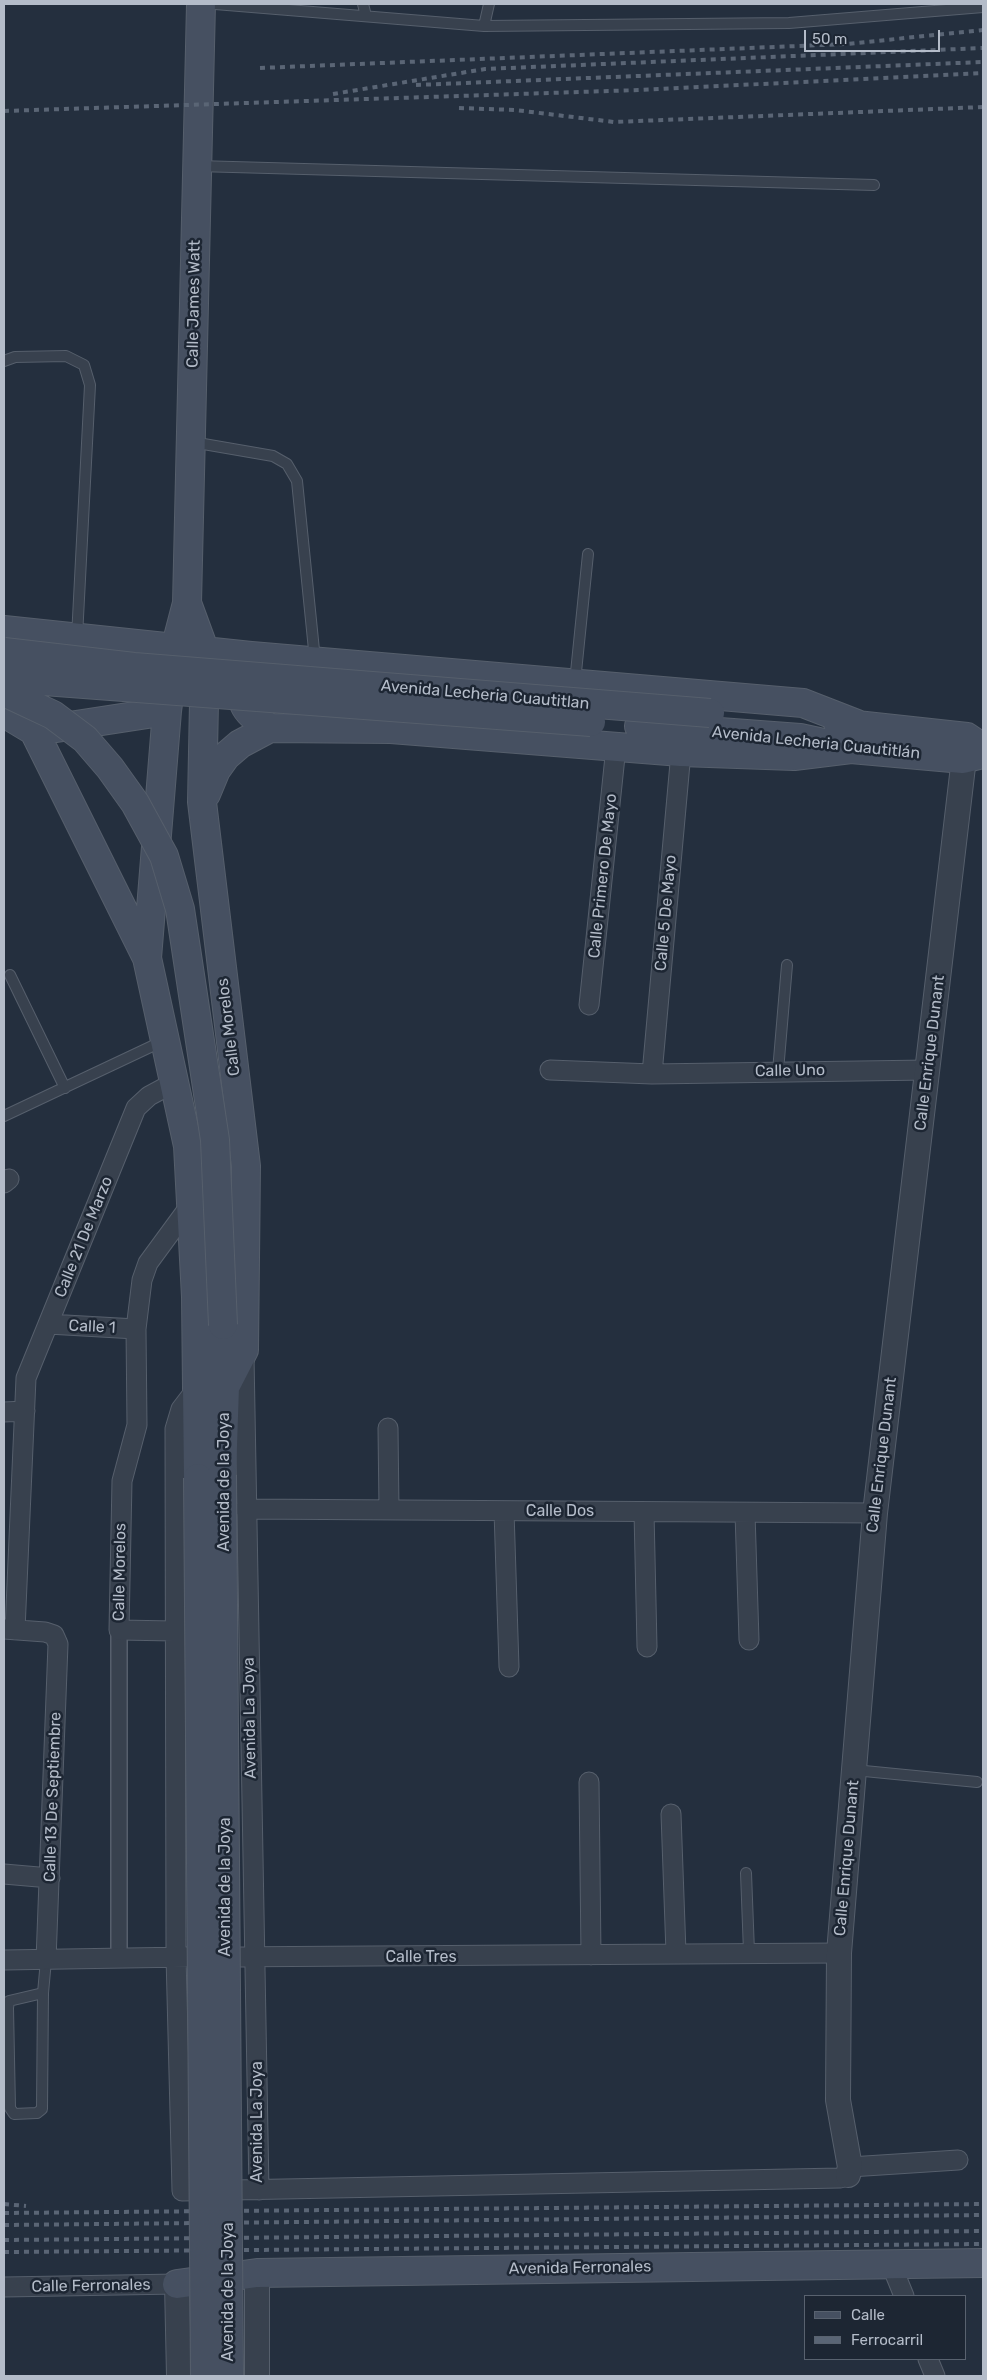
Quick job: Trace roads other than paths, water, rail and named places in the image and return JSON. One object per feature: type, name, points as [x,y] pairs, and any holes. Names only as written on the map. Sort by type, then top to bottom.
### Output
[{"type":"main road","name":"Calle James Watt","points":[[174,649],[186,603],[201,4]]},
{"type":"main road","name":"Calle James Watt","points":[[186,603],[205,652]]},
{"type":"main road","points":[[4,630],[205,652],[803,703],[854,736]]},
{"type":"main road","points":[[69,726],[113,691],[117,681],[117,669],[106,642]]},
{"type":"main road","points":[[147,958],[167,711],[174,649]]},
{"type":"main road","name":"Avenida Lecheria Cuautitlan","points":[[4,652],[134,667],[710,713],[854,736],[974,749]]},
{"type":"main road","name":"Calle Morelos","points":[[205,652],[202,802],[246,1166],[244,1350],[224,1392]]},
{"type":"main road","points":[[251,656],[244,676],[242,700],[253,717],[270,728]]},
{"type":"main road","name":"Avenida Lecheria Cuautitlan","points":[[4,678],[639,726]]},
{"type":"main road","name":"Avenida de la Joya","points":[[4,692],[53,715],[85,739],[110,768],[135,803],[164,856],[180,909],[215,1140],[219,1185],[224,1392],[222,1485],[229,2376]]},
{"type":"main road","points":[[34,731],[167,711]]},
{"type":"main road","points":[[4,713],[34,731],[147,958],[188,1146],[196,1297],[197,1393]]},
{"type":"main road","name":"Avenida Lecheria Cuautitlán","points":[[639,726],[800,738],[854,736]]},
{"type":"main road","points":[[202,802],[216,770],[226,756],[240,744],[270,728],[391,729],[681,752],[794,756],[854,736]]},
{"type":"main road","name":"Avenida de la Joya","points":[[197,1393],[205,2376]]},
{"type":"main road","name":"Avenida Ferronales","points":[[177,2284],[256,2273],[983,2263]]},
{"type":"street","name":"Calle Primero De Mayo","points":[[589,1005],[616,747]]},
{"type":"street","name":"Calle Enrique Dunant","points":[[849,2171],[838,2100],[839,1953],[874,1513],[928,1070],[974,749]]},
{"type":"street","name":"Calle 5 De Mayo","points":[[652,1074],[681,752]]},
{"type":"street","name":"Calle Uno","points":[[550,1070],[652,1074],[928,1070]]},
{"type":"street","name":"Calle 21 De Marzo","points":[[9,1630],[12,1505],[25,1411],[26,1378],[136,1108],[149,1096],[175,1082]]},
{"type":"street","name":"Calle Morelos","points":[[118,1958],[119,1630],[122,1480],[137,1426],[136,1329],[142,1280],[148,1264],[192,1203]]},
{"type":"street","name":"Calle 1","points":[[48,1324],[136,1329]]},
{"type":"street","name":"Avenida La Joya","points":[[197,1393],[181,1409],[175,1429],[176,1956],[182,2191],[259,2190],[245,1509],[244,1350]]},
{"type":"street","points":[[4,1412],[25,1411]]},
{"type":"street","points":[[388,1428],[389,1509]]},
{"type":"street","name":"Calle Dos","points":[[245,1509],[874,1513]]},
{"type":"street","points":[[504,1511],[509,1667]]},
{"type":"street","points":[[644,1512],[647,1647]]},
{"type":"street","points":[[745,1513],[749,1640]]},
{"type":"street","name":"Calle 13 De Septiembre","points":[[9,1630],[45,1632],[54,1635],[58,1644],[46,1960]]},
{"type":"street","points":[[119,1630],[174,1632]]},
{"type":"street","points":[[589,1782],[591,1955]]},
{"type":"street","points":[[671,1814],[676,1953]]},
{"type":"street","points":[[4,1874],[50,1878]]},
{"type":"street","name":"Calle Tres","points":[[4,1960],[176,1956],[255,1958],[749,1952],[839,1953]]},
{"type":"street","points":[[259,2190],[840,2178],[849,2171],[958,2160]]},
{"type":"street","points":[[891,2264],[904,2295]]},
{"type":"street","points":[[256,2273],[257,2376]]},
{"type":"street","points":[[177,2284],[179,2376]]},
{"type":"street","name":"Calle Ferronales","points":[[4,2287],[177,2284]]},
{"type":"street","points":[[928,2360],[935,2376]]},
{"type":"lane","points":[[216,4],[318,8],[366,16],[484,26],[789,23],[983,7]]},
{"type":"lane","points":[[363,4],[366,16]]},
{"type":"lane","points":[[484,26],[489,4]]},
{"type":"lane","points":[[198,166],[874,185]]},
{"type":"lane","points":[[4,362],[15,356],[66,356],[84,365],[90,384],[77,639]]},
{"type":"lane","points":[[191,442],[273,456],[288,464],[297,480],[316,662]]},
{"type":"lane","points":[[575,684],[588,554]]},
{"type":"lane","points":[[778,1071],[787,965]]},
{"type":"lane","points":[[10,975],[65,1088]]},
{"type":"lane","points":[[4,1116],[166,1040]]},
{"type":"lane","points":[[854,1770],[977,1782]]},
{"type":"lane","points":[[746,1873],[749,1952]]},
{"type":"lane","points":[[43,1993],[9,2001],[10,2108],[14,2114],[37,2113],[42,2109],[43,1993],[46,1960]]},
{"type":"railway","points":[[260,68],[847,44],[983,30]]},
{"type":"railway","points":[[333,94],[485,69],[983,48]]},
{"type":"railway","points":[[416,85],[983,62]]},
{"type":"railway","points":[[4,111],[640,90],[983,73]]},
{"type":"railway","points":[[459,108],[515,110],[614,122],[983,107]]},
{"type":"railway","points":[[4,2204],[26,2206]]},
{"type":"railway","points":[[4,2213],[983,2204]]},
{"type":"railway","points":[[4,2225],[983,2215]]},
{"type":"railway","points":[[4,2240],[983,2231]]},
{"type":"railway","points":[[4,2252],[983,2244]]}]
